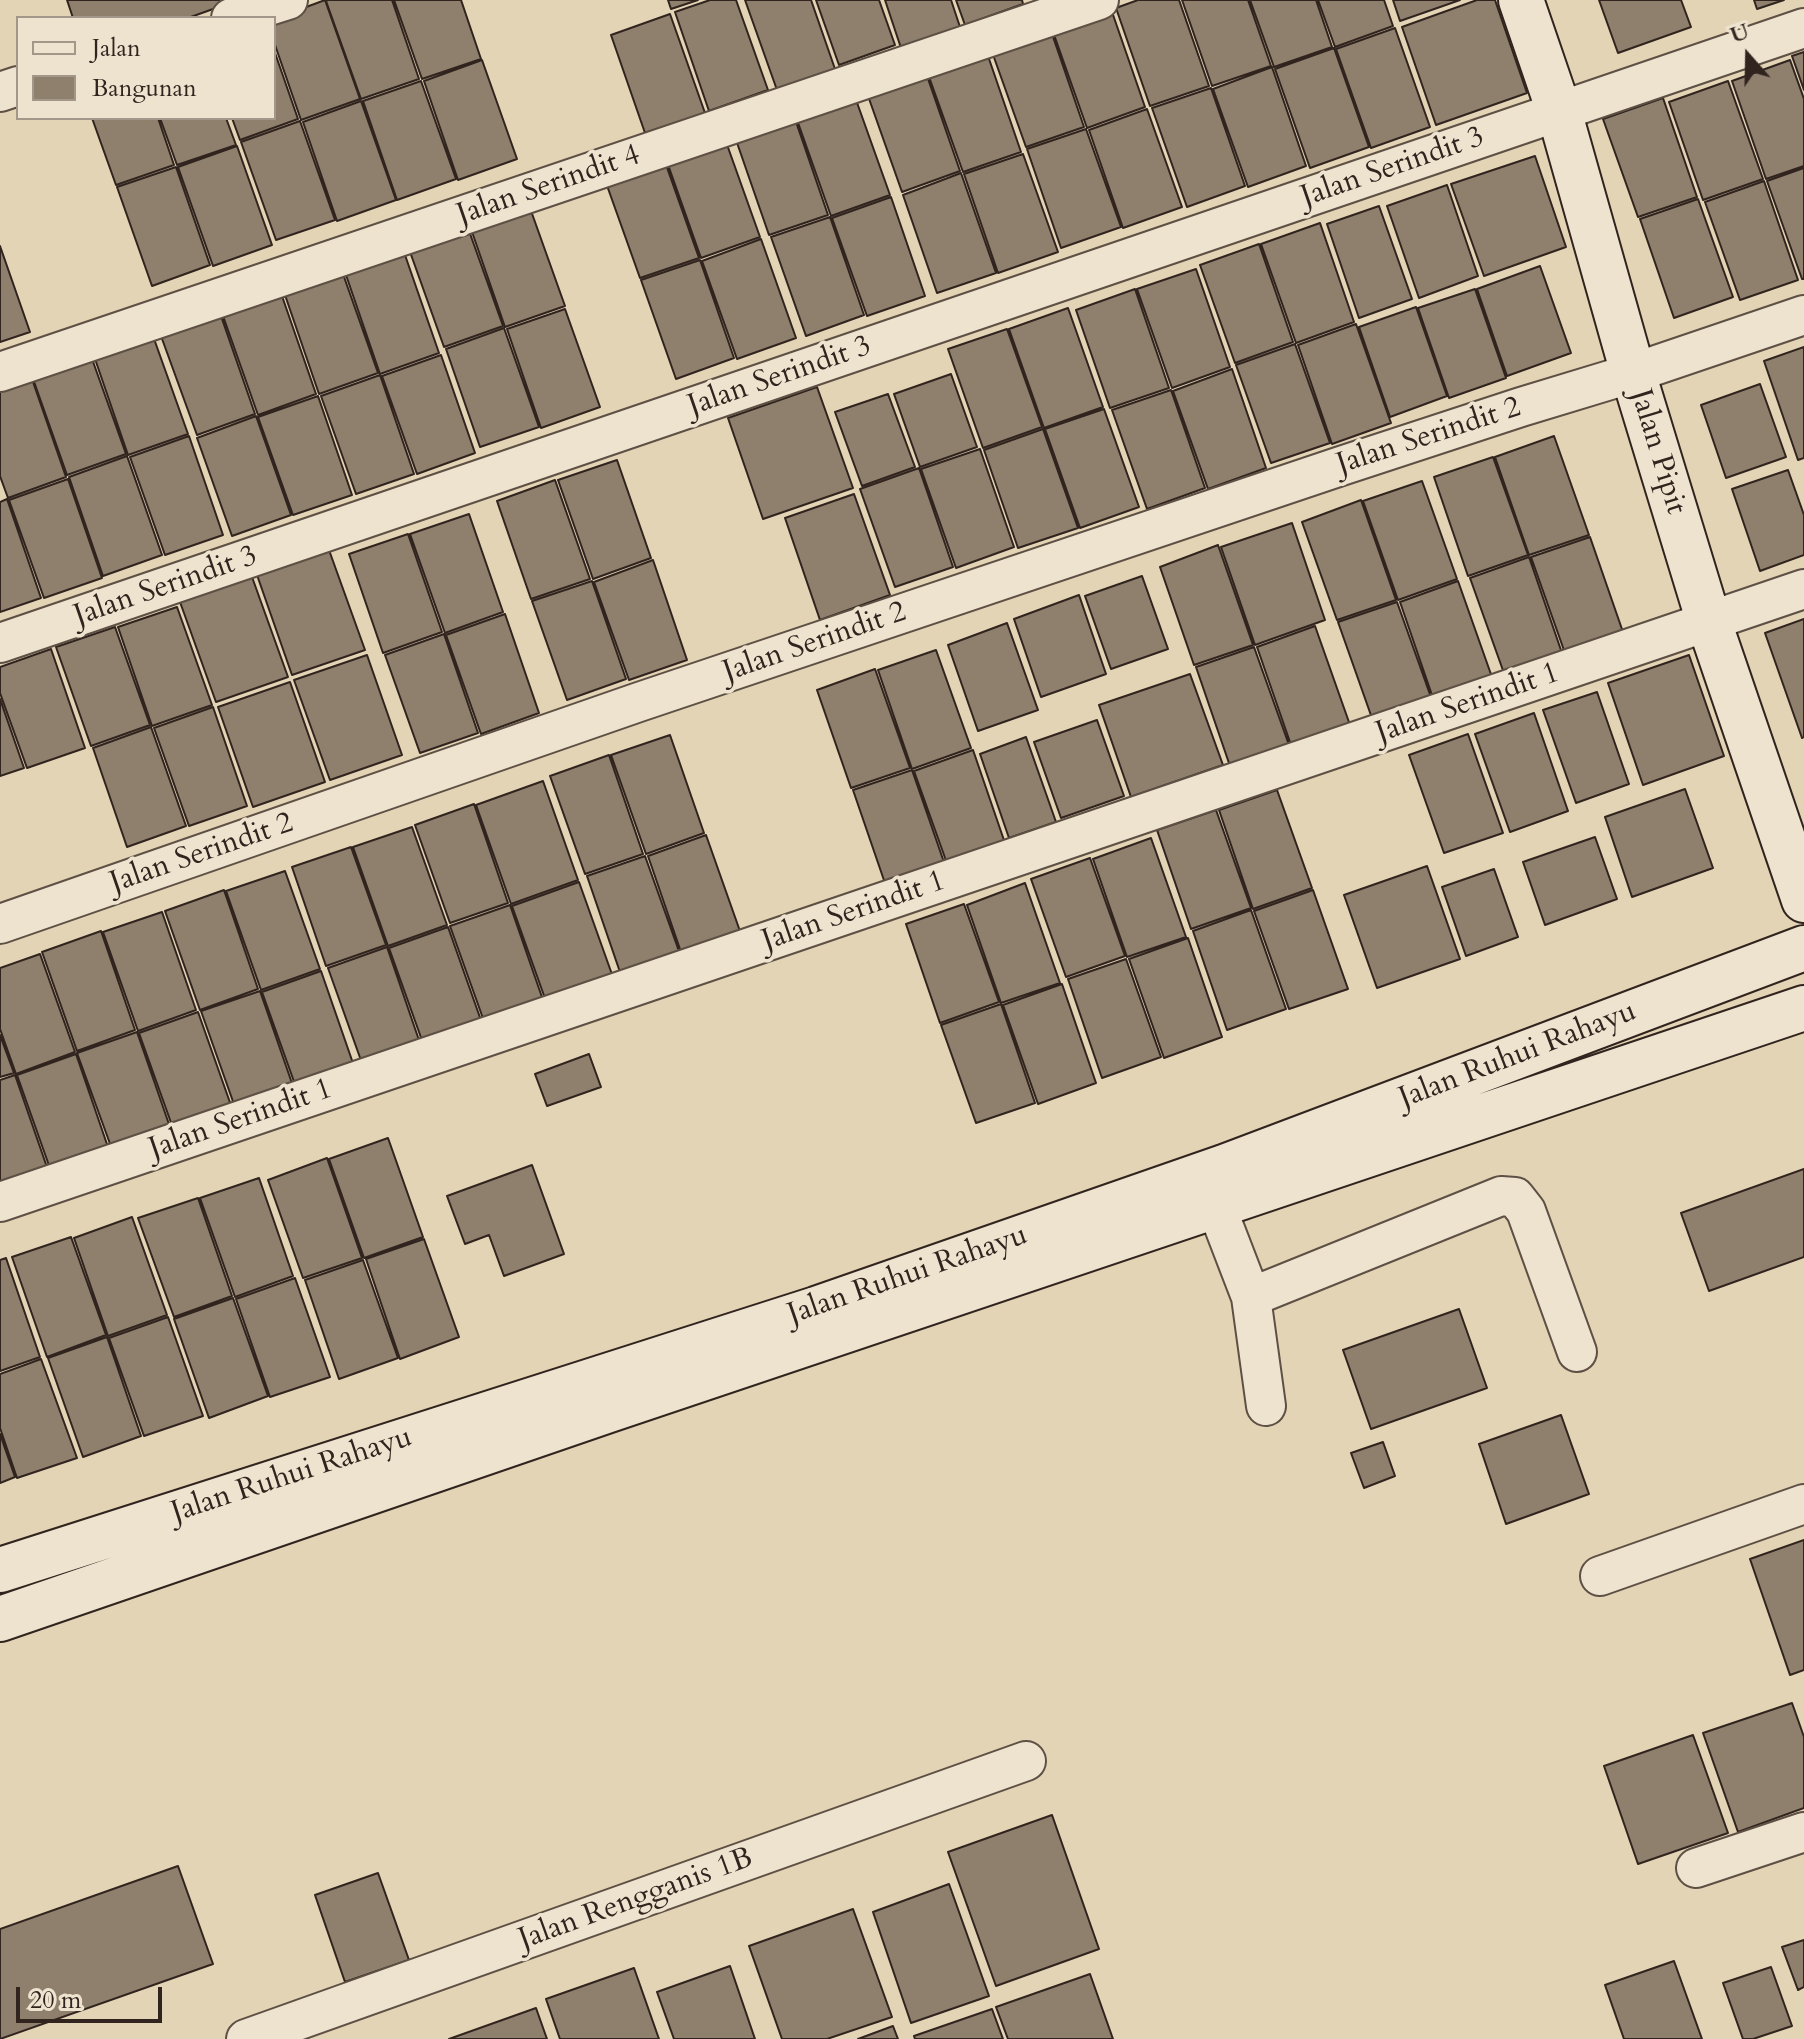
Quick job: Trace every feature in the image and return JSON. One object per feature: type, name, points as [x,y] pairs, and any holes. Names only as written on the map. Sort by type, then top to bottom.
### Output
[{"type":"main road","name":"Jalan Pipit","points":[[1521,0],[1559,111],[1633,373],[1709,622],[1804,900]]},
{"type":"main road","name":"Jalan Ruhui Rahayu","points":[[0,1570],[831,1304],[1224,1167],[1804,948]]},
{"type":"main road","name":"Jalan Ruhui Rahayu","points":[[0,1619],[594,1415],[1804,1008]]},
{"type":"street","points":[[237,16],[288,0]]},
{"type":"street","name":"Jalan Serindit 4","points":[[0,372],[1099,0]]},
{"type":"street","name":"Jalan Serindit 3","points":[[0,643],[1804,28]]},
{"type":"street","name":"Jalan Serindit 2","points":[[0,924],[639,702],[1356,461],[1804,315]]},
{"type":"street","name":"Jalan Serindit 1","points":[[0,1202],[1804,589]]},
{"type":"street","points":[[1251,1297],[1501,1196],[1515,1197],[1526,1211],[1577,1352]]},
{"type":"street","points":[[1216,1206],[1251,1297],[1266,1406]]},
{"type":"street","points":[[1600,1576],[1804,1504]]},
{"type":"street","name":"Jalan Rengganis 1B","points":[[246,2039],[314,2027],[1026,1761]]},
{"type":"street","points":[[1696,1868],[1804,1832]]},
{"type":"building","points":[[67,0],[238,0],[194,16],[72,16]]},
{"type":"building","points":[[325,0],[360,99],[301,120],[276,48],[276,18]]},
{"type":"building","points":[[328,0],[392,0],[419,79],[361,99]]},
{"type":"building","points":[[394,0],[461,0],[481,59],[422,79]]},
{"type":"building","points":[[668,0],[698,0],[671,9]]},
{"type":"building","points":[[710,0],[736,0],[768,90],[709,111],[675,12]]},
{"type":"building","points":[[745,0],[811,0],[835,69],[777,90]]},
{"type":"building","points":[[816,0],[879,0],[895,45],[839,65]]},
{"type":"building","points":[[885,0],[951,0],[960,27],[901,48]]},
{"type":"building","points":[[956,0],[1022,0],[1023,4],[965,25]]},
{"type":"building","points":[[1138,0],[1179,0],[1209,86],[1150,106],[1116,8]]},
{"type":"building","points":[[1182,0],[1248,0],[1271,66],[1212,86]]},
{"type":"building","points":[[1250,0],[1316,0],[1332,47],[1274,67]]},
{"type":"building","points":[[1318,0],[1384,0],[1393,26],[1335,47]]},
{"type":"building","points":[[1393,0],[1460,0],[1400,21]]},
{"type":"building","points":[[1477,0],[1495,0],[1527,93],[1436,125],[1402,27]]},
{"type":"building","points":[[1599,0],[1681,0],[1691,27],[1618,53]]},
{"type":"building","points":[[1754,0],[1784,0],[1757,9]]},
{"type":"building","points":[[1111,9],[1145,107],[1087,128],[1052,29]]},
{"type":"building","points":[[670,14],[705,113],[645,133],[611,35]]},
{"type":"building","points":[[1050,28],[1084,127],[1026,147],[991,49]]},
{"type":"building","points":[[1395,28],[1430,127],[1371,148],[1336,49]]},
{"type":"building","points":[[1334,48],[1369,147],[1310,168],[1275,69]]},
{"type":"building","points":[[1804,52],[1804,90],[1792,56]]},
{"type":"building","points":[[987,53],[1021,152],[963,172],[928,74]]},
{"type":"building","points":[[276,56],[298,119],[240,140],[233,120],[276,120]]},
{"type":"building","points":[[482,60],[517,159],[458,180],[424,81]]},
{"type":"building","points":[[1790,60],[1804,99],[1804,166],[1766,179],[1732,81]]},
{"type":"building","points":[[1272,67],[1306,166],[1248,187],[1213,89]]},
{"type":"building","points":[[926,73],[960,171],[902,192],[867,93]]},
{"type":"building","points":[[421,81],[456,179],[397,200],[363,101]]},
{"type":"building","points":[[1728,81],[1763,179],[1703,200],[1669,102]]},
{"type":"building","points":[[1211,88],[1245,186],[1187,207],[1152,108]]},
{"type":"building","points":[[855,97],[890,195],[831,216],[796,117]]},
{"type":"building","points":[[1663,98],[1697,197],[1638,217],[1603,119]]},
{"type":"building","points":[[361,101],[396,200],[337,221],[303,122]]},
{"type":"building","points":[[1147,109],[1182,207],[1123,228],[1089,130]]},
{"type":"building","points":[[794,116],[828,215],[769,235],[735,137]]},
{"type":"building","points":[[93,120],[159,120],[174,165],[116,185]]},
{"type":"building","points":[[161,120],[227,120],[236,145],[177,165]]},
{"type":"building","points":[[300,121],[335,220],[276,240],[241,142]]},
{"type":"building","points":[[1086,129],[1121,227],[1061,248],[1027,149]]},
{"type":"building","points":[[725,139],[760,237],[701,258],[666,159]]},
{"type":"building","points":[[237,146],[272,245],[213,266],[178,167]]},
{"type":"building","points":[[1023,154],[1058,252],[998,273],[964,174]]},
{"type":"building","points":[[1535,156],[1566,247],[1484,276],[1451,184]]},
{"type":"building","points":[[664,159],[699,258],[640,278],[605,180]]},
{"type":"building","points":[[176,167],[210,265],[152,286],[117,187]]},
{"type":"building","points":[[1804,168],[1804,279],[1802,279],[1767,181]]},
{"type":"building","points":[[961,173],[996,273],[937,293],[903,195]]},
{"type":"building","points":[[1764,181],[1798,280],[1740,300],[1705,202]]},
{"type":"building","points":[[1447,185],[1478,276],[1419,298],[1387,206]]},
{"type":"building","points":[[891,197],[925,296],[867,316],[832,218]]},
{"type":"building","points":[[1698,199],[1733,297],[1674,318],[1640,219]]},
{"type":"building","points":[[1379,206],[1412,299],[1359,318],[1327,224]]},
{"type":"building","points":[[530,208],[565,306],[505,327],[471,229]]},
{"type":"building","points":[[830,217],[864,315],[806,336],[771,237]]},
{"type":"building","points":[[1320,223],[1354,322],[1296,343],[1261,244]]},
{"type":"building","points":[[468,228],[503,326],[444,347],[409,249]]},
{"type":"building","points":[[761,239],[796,338],[737,359],[702,261]]},
{"type":"building","points":[[1259,244],[1293,342],[1235,363],[1200,265]]},
{"type":"building","points":[[0,246],[30,332],[0,342]]},
{"type":"building","points":[[405,255],[439,353],[380,374],[346,275]]},
{"type":"building","points":[[700,260],[734,358],[676,379],[641,280]]},
{"type":"building","points":[[1540,266],[1571,353],[1507,376],[1477,289]]},
{"type":"building","points":[[1196,269],[1230,367],[1172,388],[1137,289]]},
{"type":"building","points":[[343,274],[378,373],[319,394],[285,295]]},
{"type":"building","points":[[1135,289],[1169,388],[1110,408],[1076,310]]},
{"type":"building","points":[[1475,289],[1506,378],[1449,398],[1418,308]]},
{"type":"building","points":[[282,296],[316,394],[258,415],[223,316]]},
{"type":"building","points":[[1416,307],[1447,396],[1390,417],[1359,327]]},
{"type":"building","points":[[1068,308],[1103,407],[1044,428],[1009,329]]},
{"type":"building","points":[[565,309],[600,407],[541,428],[507,329]]},
{"type":"building","points":[[221,316],[255,414],[197,435],[161,336]]},
{"type":"building","points":[[1356,324],[1391,423],[1332,444],[1298,345]]},
{"type":"building","points":[[504,328],[539,427],[480,447],[446,349]]},
{"type":"building","points":[[1007,329],[1042,427],[983,448],[948,349]]},
{"type":"building","points":[[153,336],[188,434],[128,455],[94,356]]},
{"type":"building","points":[[1295,344],[1330,443],[1271,463],[1236,365]]},
{"type":"building","points":[[1804,347],[1804,458],[1798,460],[1764,361]]},
{"type":"building","points":[[441,355],[475,453],[417,474],[382,376]]},
{"type":"building","points":[[91,356],[126,454],[67,475],[32,376]]},
{"type":"building","points":[[1232,369],[1266,468],[1208,489],[1173,391]]},
{"type":"building","points":[[951,374],[977,447],[920,467],[894,394]]},
{"type":"building","points":[[380,375],[414,474],[356,494],[321,396]]},
{"type":"building","points":[[32,379],[66,477],[8,498],[0,476],[0,390]]},
{"type":"building","points":[[1760,384],[1786,457],[1726,478],[1701,405]]},
{"type":"building","points":[[817,387],[853,488],[763,519],[728,418]]},
{"type":"building","points":[[1171,390],[1205,488],[1147,509],[1112,410]]},
{"type":"building","points":[[888,394],[915,467],[862,486],[835,412]]},
{"type":"building","points":[[318,396],[352,495],[293,515],[258,417]]},
{"type":"building","points":[[1104,409],[1139,507],[1080,528],[1045,429]]},
{"type":"building","points":[[256,416],[291,515],[232,536],[197,438]]},
{"type":"building","points":[[1043,429],[1078,528],[1018,548],[984,450]]},
{"type":"building","points":[[189,436],[223,535],[165,555],[130,457]]},
{"type":"building","points":[[1554,436],[1589,535],[1529,555],[1495,457]]},
{"type":"building","points":[[980,449],[1014,547],[956,568],[921,469]]},
{"type":"building","points":[[127,456],[162,555],[103,576],[69,477]]},
{"type":"building","points":[[1493,457],[1528,555],[1468,576],[1434,477]]},
{"type":"building","points":[[617,460],[651,558],[593,579],[558,480]]},
{"type":"building","points":[[919,468],[953,567],[895,587],[860,489]]},
{"type":"building","points":[[1788,470],[1804,515],[1804,555],[1760,571],[1732,489]]},
{"type":"building","points":[[68,479],[102,578],[44,598],[9,500]]},
{"type":"building","points":[[555,480],[590,579],[531,599],[497,501]]},
{"type":"building","points":[[1422,481],[1457,579],[1398,600],[1363,501]]},
{"type":"building","points":[[854,494],[890,595],[820,620],[785,518]]},
{"type":"building","points":[[7,499],[41,598],[0,612],[0,502]]},
{"type":"building","points":[[1361,500],[1396,600],[1337,620],[1302,522]]},
{"type":"building","points":[[469,514],[503,612],[445,633],[410,534]]},
{"type":"building","points":[[1292,523],[1325,620],[1255,645],[1221,547]]},
{"type":"building","points":[[408,534],[442,632],[383,653],[349,554]]},
{"type":"building","points":[[1590,537],[1624,635],[1566,656],[1531,557]]},
{"type":"building","points":[[1218,545],[1253,645],[1194,665],[1160,567]]},
{"type":"building","points":[[329,550],[365,650],[292,675],[257,575]]},
{"type":"building","points":[[1529,557],[1563,656],[1505,676],[1470,578]]},
{"type":"building","points":[[653,560],[687,660],[629,680],[594,582]]},
{"type":"building","points":[[1142,576],[1168,649],[1111,669],[1085,596]]},
{"type":"building","points":[[252,577],[288,677],[216,702],[180,602]]},
{"type":"building","points":[[592,581],[626,679],[567,700],[532,601]]},
{"type":"building","points":[[1458,581],[1493,680],[1434,701],[1400,602]]},
{"type":"building","points":[[1079,595],[1106,674],[1041,697],[1014,619]]},
{"type":"building","points":[[1397,602],[1432,700],[1373,721],[1338,622]]},
{"type":"building","points":[[177,607],[212,705],[152,726],[118,627]]},
{"type":"building","points":[[505,614],[539,713],[481,734],[446,635]]},
{"type":"building","points":[[1804,619],[1804,737],[1802,738],[1765,633]]},
{"type":"building","points":[[1007,623],[1038,710],[978,731],[948,645]]},
{"type":"building","points":[[1315,626],[1350,725],[1291,745],[1257,647]]},
{"type":"building","points":[[115,627],[150,725],[91,746],[56,647]]},
{"type":"building","points":[[444,634],[478,733],[420,753],[385,655]]},
{"type":"building","points":[[1254,647],[1289,745],[1230,766],[1196,667]]},
{"type":"building","points":[[51,649],[85,748],[27,768],[0,693],[0,667]]},
{"type":"building","points":[[936,650],[971,748],[912,769],[878,670]]},
{"type":"building","points":[[367,655],[402,755],[330,780],[294,680]]},
{"type":"building","points":[[1689,655],[1724,756],[1643,785],[1608,683]]},
{"type":"building","points":[[875,669],[910,768],[851,788],[817,690]]},
{"type":"building","points":[[1190,674],[1223,765],[1131,797],[1099,705]]},
{"type":"building","points":[[290,682],[325,782],[253,807],[218,707]]},
{"type":"building","points":[[1597,692],[1629,784],[1576,803],[1543,710]]},
{"type":"building","points":[[0,699],[24,768],[0,776]]},
{"type":"building","points":[[213,707],[247,806],[189,826],[154,728]]},
{"type":"building","points":[[1534,713],[1568,811],[1510,832],[1475,734]]},
{"type":"building","points":[[1097,720],[1124,796],[1061,818],[1034,742]]},
{"type":"building","points":[[151,727],[186,826],[127,847],[93,748]]},
{"type":"building","points":[[1468,734],[1503,833],[1444,853],[1409,755]]},
{"type":"building","points":[[670,735],[704,833],[646,854],[611,755]]},
{"type":"building","points":[[1026,737],[1056,822],[1009,838],[980,754]]},
{"type":"building","points":[[973,750],[1007,849],[949,869],[914,771]]},
{"type":"building","points":[[609,755],[643,854],[585,874],[550,776]]},
{"type":"building","points":[[912,770],[946,868],[887,889],[853,790]]},
{"type":"building","points":[[543,781],[578,880],[511,904],[476,805]]},
{"type":"building","points":[[1685,789],[1713,868],[1632,897],[1605,817]]},
{"type":"building","points":[[1277,790],[1312,888],[1253,909],[1219,810]]},
{"type":"building","points":[[474,804],[508,903],[450,923],[415,825]]},
{"type":"building","points":[[1216,810],[1251,908],[1191,929],[1157,830]]},
{"type":"building","points":[[412,827],[447,925],[388,946],[353,847]]},
{"type":"building","points":[[706,835],[741,934],[682,955],[648,856]]},
{"type":"building","points":[[1595,837],[1617,899],[1545,925],[1523,862]]},
{"type":"building","points":[[1151,838],[1186,937],[1127,957],[1093,859]]},
{"type":"building","points":[[351,847],[386,945],[326,966],[292,867]]},
{"type":"building","points":[[645,856],[680,954],[621,975],[587,876]]},
{"type":"building","points":[[1090,858],[1125,956],[1066,977],[1031,879]]},
{"type":"building","points":[[1427,866],[1460,959],[1377,988],[1344,895]]},
{"type":"building","points":[[1494,869],[1518,937],[1466,956],[1442,887]]},
{"type":"building","points":[[285,871],[320,969],[261,990],[226,891]]},
{"type":"building","points":[[579,882],[614,980],[547,1004],[512,906]]},
{"type":"building","points":[[1025,883],[1060,983],[1001,1003],[967,905]]},
{"type":"building","points":[[224,890],[258,989],[200,1010],[165,911]]},
{"type":"building","points":[[1313,890],[1348,989],[1289,1009],[1254,911]]},
{"type":"building","points":[[964,904],[999,1002],[940,1023],[906,924]]},
{"type":"building","points":[[510,905],[544,1003],[485,1024],[450,926]]},
{"type":"building","points":[[1251,910],[1286,1009],[1227,1030],[1193,931]]},
{"type":"building","points":[[162,912],[196,1010],[138,1031],[103,932]]},
{"type":"building","points":[[448,927],[483,1026],[424,1046],[389,948]]},
{"type":"building","points":[[101,931],[135,1030],[77,1051],[42,952]]},
{"type":"building","points":[[1188,938],[1222,1037],[1164,1058],[1129,959]]},
{"type":"building","points":[[387,947],[421,1046],[363,1066],[328,968]]},
{"type":"building","points":[[40,954],[75,1052],[16,1074],[0,1029],[0,968]]},
{"type":"building","points":[[1126,959],[1161,1057],[1102,1078],[1068,979]]},
{"type":"building","points":[[321,971],[355,1069],[297,1090],[262,992]]},
{"type":"building","points":[[1062,984],[1096,1083],[1038,1104],[1003,1005]]},
{"type":"building","points":[[260,991],[294,1089],[236,1110],[201,1011]]},
{"type":"building","points":[[1001,1004],[1035,1103],[976,1123],[941,1025]]},
{"type":"building","points":[[198,1012],[233,1111],[174,1131],[139,1033]]},
{"type":"building","points":[[137,1032],[171,1130],[113,1152],[77,1053]]},
{"type":"building","points":[[0,1035],[14,1073],[0,1077]]},
{"type":"building","points":[[76,1054],[110,1153],[52,1174],[17,1075]]},
{"type":"building","points":[[589,1054],[601,1087],[547,1106],[535,1074]]},
{"type":"building","points":[[15,1075],[49,1173],[0,1190],[0,1080]]},
{"type":"building","points":[[388,1138],[423,1237],[364,1258],[329,1159]]},
{"type":"building","points":[[327,1158],[362,1258],[303,1278],[268,1180]]},
{"type":"building","points":[[532,1165],[564,1254],[504,1276],[489,1235],[465,1244],[447,1196]]},
{"type":"building","points":[[1804,1169],[1804,1257],[1709,1291],[1681,1213]]},
{"type":"building","points":[[259,1178],[293,1276],[235,1297],[200,1198]]},
{"type":"building","points":[[198,1198],[232,1296],[174,1317],[138,1218]]},
{"type":"building","points":[[132,1217],[167,1315],[108,1336],[74,1238]]},
{"type":"building","points":[[71,1237],[106,1335],[47,1357],[12,1257]]},
{"type":"building","points":[[424,1239],[459,1337],[400,1359],[366,1259]]},
{"type":"building","points":[[6,1258],[40,1357],[0,1371],[0,1260]]},
{"type":"building","points":[[363,1260],[398,1358],[339,1379],[305,1280]]},
{"type":"building","points":[[295,1278],[330,1377],[270,1397],[236,1299]]},
{"type":"building","points":[[233,1298],[268,1396],[209,1418],[174,1319]]},
{"type":"building","points":[[1459,1309],[1487,1388],[1371,1429],[1343,1350]]},
{"type":"building","points":[[168,1317],[203,1416],[144,1436],[109,1338]]},
{"type":"building","points":[[107,1337],[141,1436],[83,1457],[48,1358]]},
{"type":"building","points":[[41,1359],[77,1458],[17,1478],[0,1428],[0,1374]]},
{"type":"building","points":[[1561,1415],[1589,1494],[1506,1524],[1479,1444]]},
{"type":"building","points":[[0,1434],[15,1477],[0,1483]]},
{"type":"building","points":[[1383,1442],[1395,1476],[1364,1488],[1351,1453]]},
{"type":"building","points":[[1804,1540],[1804,1670],[1790,1675],[1750,1559]]},
{"type":"building","points":[[1792,1703],[1804,1737],[1804,1808],[1738,1832],[1703,1733]]},
{"type":"building","points":[[1693,1735],[1728,1833],[1638,1864],[1604,1766]]},
{"type":"building","points":[[1052,1815],[1099,1949],[996,1986],[948,1852]]},
{"type":"building","points":[[178,1866],[213,1964],[0,2039],[0,1929]]},
{"type":"building","points":[[378,1873],[409,1960],[345,1982],[315,1895]]},
{"type":"building","points":[[949,1884],[989,1996],[911,2023],[873,1912]]},
{"type":"building","points":[[853,1909],[892,2017],[827,2039],[782,2039],[749,1946]]},
{"type":"building","points":[[1804,1940],[1804,1987],[1798,1990],[1782,1947]]},
{"type":"building","points":[[1674,1961],[1702,2039],[1624,2039],[1605,1985]]},
{"type":"building","points":[[730,1966],[755,2039],[674,2039],[657,1992]]},
{"type":"building","points":[[1771,1967],[1792,2026],[1753,2039],[1743,2039],[1723,1983]]},
{"type":"building","points":[[634,1968],[659,2039],[560,2039],[546,1999]]},
{"type":"building","points":[[1090,1974],[1113,2039],[1008,2039],[996,2007]]},
{"type":"building","points":[[536,2008],[547,2039],[449,2039]]},
{"type":"building","points":[[992,2009],[1003,2039],[915,2039],[914,2036]]},
{"type":"building","points":[[893,2026],[898,2039],[858,2039]]}]
